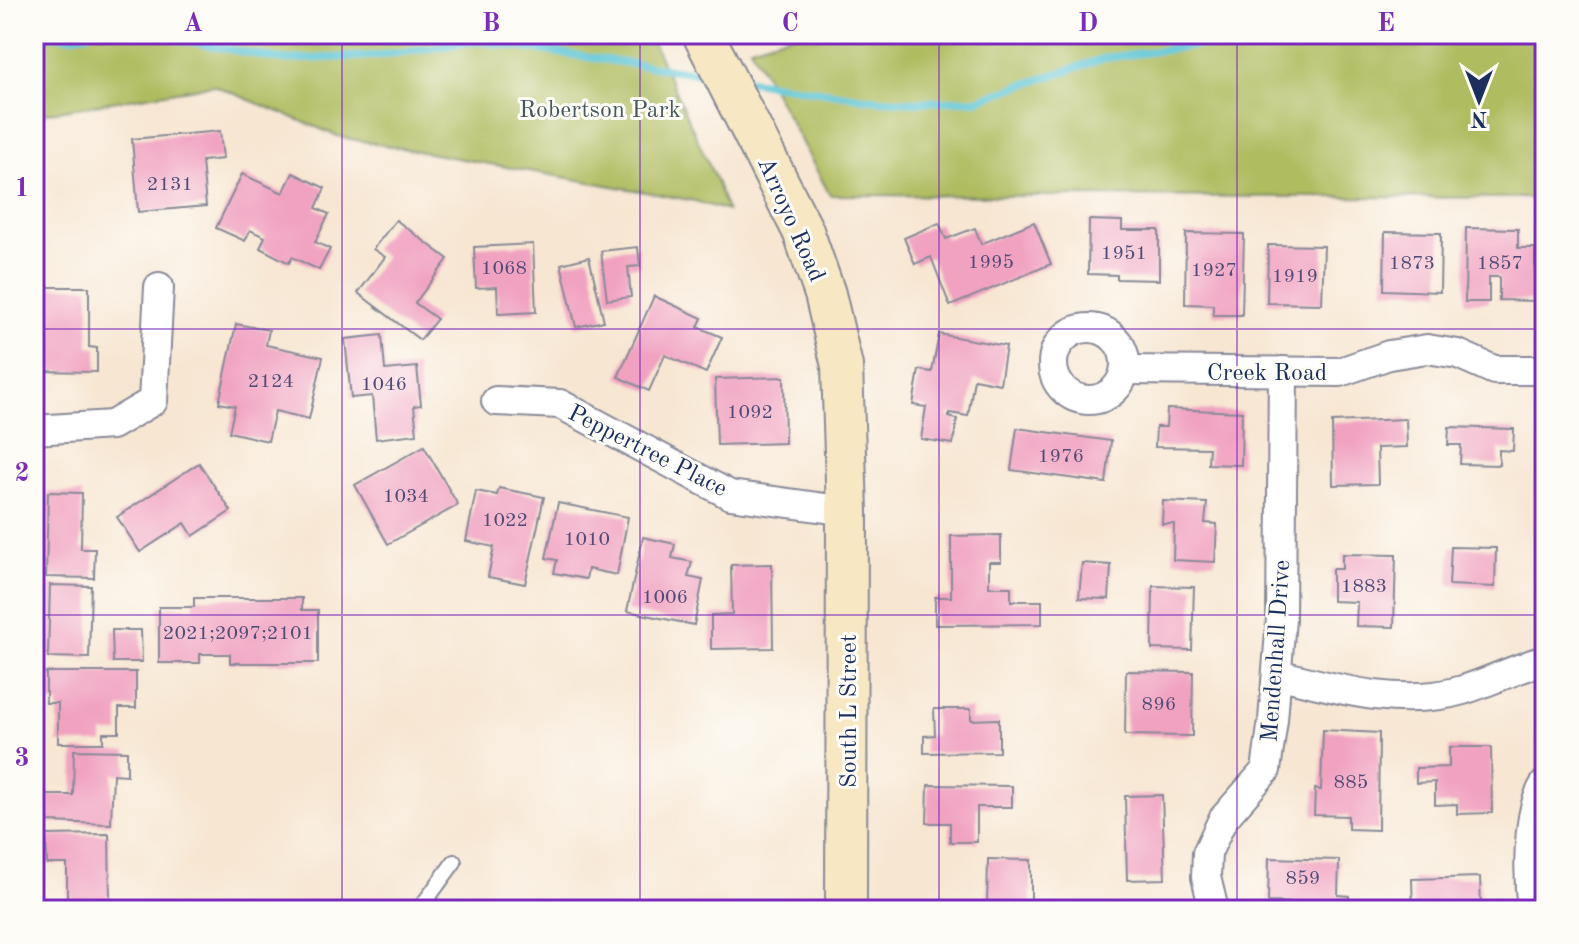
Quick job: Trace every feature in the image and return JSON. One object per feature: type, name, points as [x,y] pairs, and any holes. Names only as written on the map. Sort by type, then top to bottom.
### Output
[{"type":"street","name":"Arroyo Road","points":[[703,34],[803,231],[825,294],[842,366],[847,511]]},
{"type":"street","points":[[34,430],[112,425],[153,401],[159,287]]},
{"type":"street","name":"Creek Road","points":[[1126,370],[1340,372],[1389,355],[1427,349],[1458,354],[1494,370],[1545,370]]},
{"type":"street","name":"Mendenhall Drive","points":[[1214,910],[1206,877],[1207,853],[1223,819],[1266,770],[1278,674],[1283,371]]},
{"type":"street","name":"Peppertree Place","points":[[496,401],[560,404],[730,495],[847,511]]},
{"type":"street","name":"South L Street","points":[[846,910],[849,758],[847,511]]},
{"type":"street","points":[[1278,674],[1355,693],[1408,697],[1460,691],[1545,660]]},
{"type":"street","points":[[1532,910],[1528,874],[1537,796],[1545,784]]},
{"type":"lane","points":[[419,910],[454,862]]},
{"type":"green space","name":"Robertson Park","points":[[34,34],[649,34],[727,211],[695,201],[340,137],[213,85],[34,115]]},
{"type":"green space","points":[[794,34],[1545,34],[1545,198],[830,195],[750,47]]},
{"type":"building","points":[[220,131],[223,159],[202,161],[206,206],[138,212],[132,139]]},
{"type":"building","points":[[293,173],[325,188],[316,208],[329,214],[315,242],[330,249],[319,270],[292,257],[289,263],[260,248],[265,237],[250,230],[245,241],[216,228],[242,174],[283,193]]},
{"type":"building","points":[[396,220],[448,259],[415,303],[437,319],[420,340],[358,293],[385,257],[373,249]]},
{"type":"building","points":[[1089,220],[1122,221],[1122,230],[1159,230],[1159,280],[1117,279],[1117,275],[1088,274]]},
{"type":"building","points":[[1034,222],[1051,264],[950,306],[931,257],[915,264],[904,238],[939,223],[946,239],[975,228],[981,244]]},
{"type":"building","points":[[1466,228],[1518,229],[1518,248],[1535,248],[1535,301],[1499,300],[1499,277],[1489,277],[1489,302],[1465,302]]},
{"type":"building","points":[[1385,232],[1441,233],[1440,292],[1384,290]]},
{"type":"building","points":[[1186,233],[1244,234],[1242,315],[1213,315],[1213,305],[1185,304]]},
{"type":"building","points":[[533,244],[536,312],[498,314],[497,287],[476,288],[474,247]]},
{"type":"building","points":[[1268,245],[1324,246],[1322,304],[1267,303]]},
{"type":"building","points":[[638,247],[640,266],[628,267],[631,297],[607,300],[601,251]]},
{"type":"building","points":[[589,257],[604,321],[576,327],[561,264]]},
{"type":"building","points":[[41,287],[89,287],[89,347],[97,348],[97,372],[34,371],[34,336],[41,336]]},
{"type":"building","points":[[654,296],[702,318],[698,327],[722,337],[706,373],[665,355],[649,391],[618,377]]},
{"type":"building","points":[[236,324],[269,330],[266,345],[323,357],[309,419],[275,411],[268,441],[229,432],[235,406],[219,403]]},
{"type":"building","points":[[939,334],[1006,346],[1000,384],[974,379],[968,416],[949,413],[949,417],[957,419],[953,444],[921,439],[926,407],[913,405],[919,370],[932,372]]},
{"type":"building","points":[[382,335],[385,370],[417,367],[421,405],[414,406],[417,434],[376,439],[372,396],[351,398],[345,339]]},
{"type":"building","points":[[784,377],[785,443],[717,445],[715,379]]},
{"type":"building","points":[[1167,409],[1242,412],[1241,465],[1208,464],[1209,448],[1155,447],[1156,427],[1166,427]]},
{"type":"building","points":[[1406,419],[1407,447],[1377,448],[1378,484],[1333,485],[1332,422]]},
{"type":"building","points":[[1449,427],[1514,429],[1513,451],[1499,450],[1499,465],[1460,464],[1461,445],[1448,445]]},
{"type":"building","points":[[1017,428],[1111,441],[1106,483],[1011,470]]},
{"type":"building","points":[[424,446],[458,505],[388,544],[355,485]]},
{"type":"building","points":[[199,463],[231,511],[193,536],[185,523],[140,552],[117,517]]},
{"type":"building","points":[[499,488],[544,497],[525,584],[488,577],[494,547],[466,541],[476,491],[497,495]]},
{"type":"building","points":[[48,492],[82,493],[81,549],[95,549],[94,578],[46,577]]},
{"type":"building","points":[[1163,501],[1207,503],[1205,523],[1217,524],[1215,562],[1173,560],[1174,524],[1162,524]]},
{"type":"building","points":[[558,503],[628,517],[617,575],[588,569],[586,579],[554,573],[557,560],[546,558]]},
{"type":"building","points":[[1001,535],[1001,562],[989,562],[989,587],[1011,587],[1011,601],[1042,601],[1042,624],[935,625],[935,597],[951,597],[951,536]]},
{"type":"building","points":[[643,537],[675,544],[672,558],[692,562],[688,577],[703,580],[694,625],[627,611]]},
{"type":"building","points":[[1451,547],[1496,548],[1495,587],[1449,585]]},
{"type":"building","points":[[1342,554],[1396,555],[1394,627],[1356,626],[1357,602],[1332,601],[1332,569],[1342,569]]},
{"type":"building","points":[[1082,563],[1111,565],[1109,599],[1079,598]]},
{"type":"building","points":[[772,564],[773,648],[711,649],[711,615],[732,614],[731,565]]},
{"type":"building","points":[[50,585],[91,586],[89,658],[48,657]]},
{"type":"building","points":[[1153,586],[1194,587],[1192,650],[1152,649]]},
{"type":"building","points":[[194,598],[302,598],[302,610],[318,610],[318,663],[230,663],[230,654],[200,654],[200,663],[159,663],[159,607],[194,607]]},
{"type":"building","points":[[112,630],[141,630],[142,662],[113,662]]},
{"type":"building","points":[[1126,671],[1193,672],[1192,736],[1125,735]]},
{"type":"building","points":[[46,672],[136,672],[136,708],[119,708],[119,733],[103,733],[103,743],[58,743],[58,703],[46,703]]},
{"type":"building","points":[[934,709],[971,709],[971,720],[999,719],[999,752],[924,753],[924,736],[935,735]]},
{"type":"building","points":[[1323,730],[1379,733],[1378,830],[1348,829],[1348,816],[1314,815],[1315,789],[1321,790]]},
{"type":"building","points":[[1449,747],[1491,747],[1492,813],[1457,814],[1457,804],[1435,805],[1435,782],[1416,783],[1416,768],[1449,767]]},
{"type":"building","points":[[74,750],[127,751],[127,775],[113,774],[111,824],[44,822],[45,795],[73,795]]},
{"type":"building","points":[[928,785],[1012,786],[1012,807],[977,807],[977,842],[950,842],[950,823],[927,823]]},
{"type":"building","points":[[1162,795],[1165,879],[1127,880],[1125,796]]},
{"type":"building","points":[[109,834],[110,902],[67,903],[67,864],[47,864],[46,835]]},
{"type":"building","points":[[1269,858],[1339,860],[1338,895],[1349,896],[1349,910],[1291,910],[1292,903],[1268,902]]},
{"type":"building","points":[[988,859],[1031,860],[1031,905],[987,905]]},
{"type":"building","points":[[1480,877],[1481,910],[1413,910],[1412,879]]},
{"type":"waterway","points":[[44,34],[68,37],[87,34]]},
{"type":"waterway","points":[[153,34],[283,60],[375,56],[478,41],[710,75]]},
{"type":"waterway","points":[[739,79],[878,100],[977,100],[1105,58],[1281,34]]}]
